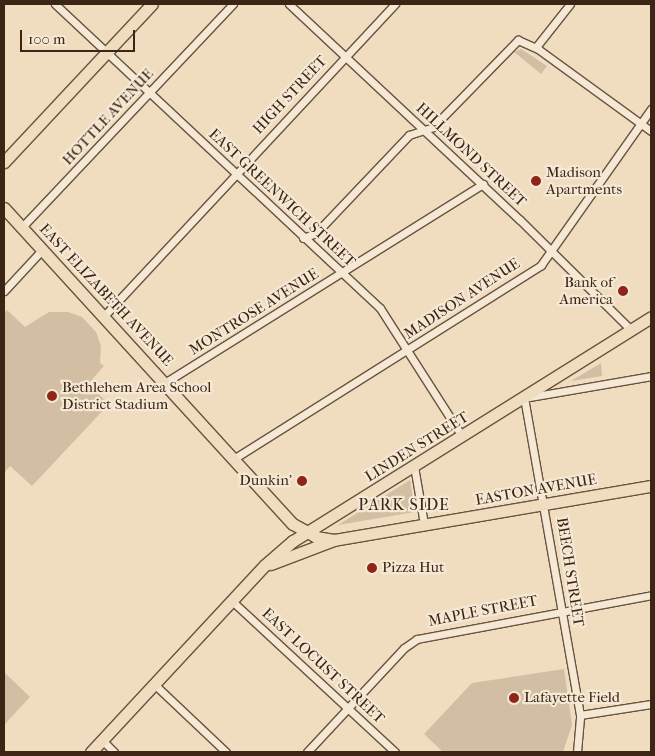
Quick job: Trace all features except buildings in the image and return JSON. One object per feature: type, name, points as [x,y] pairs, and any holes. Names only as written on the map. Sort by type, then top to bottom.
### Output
[{"type":"main road","points":[[4,162],[152,4]]},
{"type":"main road","name":"EAST ELIZABETH AVENUE","points":[[4,208],[166,382],[293,524],[309,533]]},
{"type":"main road","name":"LINDEN STREET","points":[[90,752],[265,565],[293,541],[309,533],[651,317]]},
{"type":"main road","name":"EASTON AVENUE","points":[[309,533],[334,540],[651,486]]},
{"type":"main road","points":[[265,565],[276,564],[334,540]]},
{"type":"street","name":"EAST GREENWICH STREET","points":[[56,4],[149,94],[380,308],[409,350],[462,436]]},
{"type":"street","name":"HOTTLE AVENUE","points":[[22,227],[233,4]]},
{"type":"street","name":"HILLMOND STREET","points":[[290,4],[483,184],[631,330]]},
{"type":"street","name":"HIGH STREET","points":[[104,316],[395,4]]},
{"type":"street","points":[[536,47],[570,4]]},
{"type":"street","points":[[303,238],[316,233],[409,134],[426,131],[513,43],[525,40],[536,47],[651,131]]},
{"type":"street","name":"MADISON AVENUE","points":[[235,458],[541,265],[651,109]]},
{"type":"street","name":"MONTROSE AVENUE","points":[[166,382],[483,184]]},
{"type":"street","points":[[4,291],[42,250]]},
{"type":"street","points":[[524,398],[651,376]]},
{"type":"street","name":"BEECH STREET","points":[[524,398],[545,504],[580,715],[577,752]]},
{"type":"street","points":[[414,466],[424,524]]},
{"type":"street","name":"MAPLE STREET","points":[[307,752],[404,648],[417,639],[562,610],[651,595]]},
{"type":"street","name":"EAST LOCUST STREET","points":[[232,600],[394,752]]},
{"type":"street","points":[[154,684],[226,752]]},
{"type":"street","points":[[580,715],[651,704]]},
{"type":"street","points":[[102,740],[114,752]]},
{"type":"shaded area","points":[[521,49],[547,66],[541,74],[514,52]]},
{"type":"shaded area","name":"Bethlehem Area School District Stadium","points":[[7,310],[25,327],[49,312],[68,312],[82,317],[96,332],[101,346],[100,363],[104,366],[88,384],[109,404],[32,486],[10,466],[4,473],[4,314]]},
{"type":"shaded area","points":[[601,363],[602,376],[571,381]]},
{"type":"shaded area","points":[[410,480],[415,512],[338,525]]},
{"type":"shaded area","name":"Lafayette Field","points":[[564,669],[572,725],[563,752],[443,752],[424,734],[472,683]]},
{"type":"shaded area","points":[[4,672],[30,697],[4,725]]},
{"type":"place","name":"Madison Apartments","points":[[536,181]]},
{"type":"place","name":"Bank of America","points":[[623,291]]},
{"type":"place","name":"Bethlehem Area School District Stadium","points":[[52,396]]},
{"type":"place","name":"Dunkin'","points":[[302,481]]},
{"type":"place","name":"Pizza Hut","points":[[372,568]]},
{"type":"place","name":"Lafayette Field","points":[[514,698]]},
{"type":"district","name":"PARK SIDE","points":[[404,505]]}]
